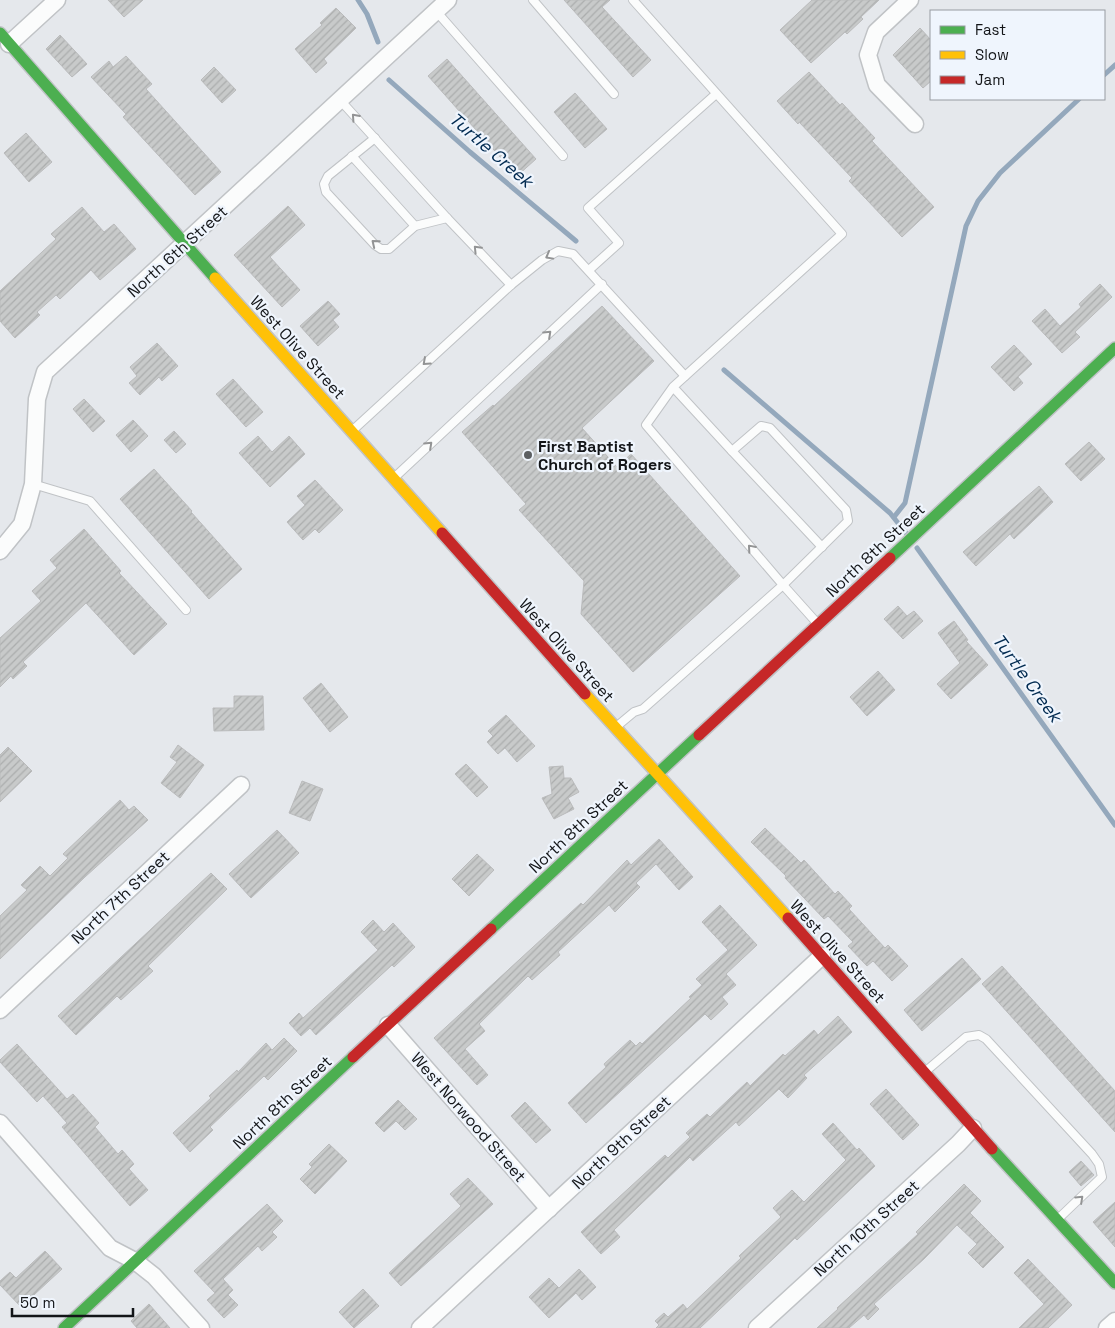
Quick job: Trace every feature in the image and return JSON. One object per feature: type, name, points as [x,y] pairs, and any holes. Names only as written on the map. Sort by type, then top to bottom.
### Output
[{"type":"main road","name":"West Olive Street","points":[[3,37],[185,245],[615,728],[822,956],[973,1128],[1115,1283]]},
{"type":"main road","name":"North 8th Street","points":[[64,1328],[818,624],[1113,354]]},
{"type":"street","points":[[3,37],[57,0]]},
{"type":"street","name":"North 6th Street","points":[[0,550],[22,524],[33,484],[37,398],[45,372],[185,245],[448,0]]},
{"type":"street","points":[[910,0],[876,32],[868,55],[876,85],[915,124]]},
{"type":"street","name":"North 7th Street","points":[[0,1010],[241,785]]},
{"type":"street","name":"North 9th Street","points":[[420,1328],[822,956]]},
{"type":"street","name":"West Norwood Street","points":[[388,1025],[549,1209]]},
{"type":"street","points":[[0,1123],[110,1248],[135,1261],[154,1276],[201,1328]]},
{"type":"street","name":"North 10th Street","points":[[757,1328],[958,1144],[973,1128]]},
{"type":"street","points":[[1107,1328],[1115,1321]]},
{"type":"lane","points":[[533,0],[614,94]]},
{"type":"lane","points":[[633,0],[842,234],[673,387],[646,425],[818,624]]},
{"type":"lane","points":[[436,12],[563,156]]},
{"type":"lane","points":[[589,270],[619,243],[588,208],[716,94]]},
{"type":"lane","points":[[340,100],[447,218],[511,284]]},
{"type":"lane","points":[[374,138],[328,176],[324,184],[326,192],[375,245],[381,249],[389,249],[415,226],[447,218]]},
{"type":"lane","points":[[352,156],[415,226]]},
{"type":"lane","points":[[352,431],[511,284],[542,260],[558,251],[573,254],[685,376]]},
{"type":"lane","points":[[394,478],[602,284]]},
{"type":"lane","points":[[673,387],[822,547]]},
{"type":"lane","points":[[615,728],[634,712],[643,709],[783,585],[848,521],[846,510],[770,428],[761,426],[732,451]]},
{"type":"lane","points":[[33,484],[90,501],[186,610]]},
{"type":"lane","points":[[924,1072],[966,1037],[979,1035],[986,1039],[1092,1154],[1099,1164],[1102,1177],[1057,1220]]},
{"type":"building","points":[[108,0],[143,0],[124,17]]},
{"type":"building","points":[[564,0],[610,0],[602,7],[651,60],[633,77]]},
{"type":"building","points":[[812,0],[879,0],[847,34],[845,32],[811,63],[780,30]]},
{"type":"building","points":[[336,8],[356,28],[324,59],[327,63],[316,73],[295,49],[322,25],[320,23]]},
{"type":"building","points":[[920,28],[930,39],[930,82],[923,88],[893,55]]},
{"type":"building","points":[[60,35],[87,64],[72,77],[46,49]]},
{"type":"building","points":[[126,56],[152,84],[146,89],[221,172],[195,195],[123,117],[126,114],[91,77],[109,61],[113,67]]},
{"type":"building","points":[[447,59],[536,159],[517,176],[428,76]]},
{"type":"building","points":[[214,67],[236,90],[222,103],[201,80]]},
{"type":"building","points":[[809,72],[875,138],[872,141],[934,207],[902,237],[849,181],[852,178],[777,101]]},
{"type":"building","points":[[575,93],[607,129],[585,148],[554,112]]},
{"type":"building","points":[[26,133],[52,162],[29,182],[4,153]]},
{"type":"building","points":[[288,206],[305,225],[270,257],[300,290],[282,307],[234,255]]},
{"type":"building","points":[[82,207],[104,232],[114,224],[136,249],[100,280],[91,270],[60,299],[56,295],[37,312],[40,315],[15,338],[0,321],[0,291],[56,239],[51,234]]},
{"type":"building","points":[[1100,284],[1112,297],[1075,332],[1080,337],[1062,353],[1032,321],[1045,309],[1060,326],[1081,307],[1079,304]]},
{"type":"building","points":[[328,301],[340,314],[333,320],[339,327],[318,346],[300,326]]},
{"type":"building","points":[[602,306],[654,361],[582,428],[617,467],[631,454],[740,576],[633,672],[581,614],[584,581],[519,510],[526,504],[462,432],[494,406]]},
{"type":"building","points":[[157,343],[178,366],[162,381],[159,377],[140,395],[129,383],[137,376],[130,367]]},
{"type":"building","points":[[1014,345],[1032,364],[1018,377],[1023,383],[1014,391],[991,367]]},
{"type":"building","points":[[233,379],[263,412],[246,427],[216,394]]},
{"type":"building","points":[[84,399],[105,421],[93,432],[73,409]]},
{"type":"building","points":[[133,420],[148,436],[131,452],[116,435]]},
{"type":"building","points":[[174,431],[186,444],[176,453],[164,440]]},
{"type":"building","points":[[258,436],[272,452],[289,436],[305,454],[270,487],[239,453]]},
{"type":"building","points":[[1089,442],[1105,459],[1081,481],[1065,464]]},
{"type":"building","points":[[154,469],[242,569],[209,599],[120,499]]},
{"type":"building","points":[[315,480],[343,510],[319,533],[315,529],[303,540],[287,522],[305,505],[297,496]]},
{"type":"building","points":[[1039,486],[1053,502],[1014,539],[1010,534],[976,566],[963,552]]},
{"type":"building","points":[[84,529],[121,571],[119,573],[167,624],[134,655],[86,603],[23,662],[27,666],[13,679],[11,676],[0,687],[0,638],[41,601],[32,591],[57,568],[50,560]]},
{"type":"building","points":[[898,606],[907,616],[914,611],[923,621],[903,639],[884,619]]},
{"type":"building","points":[[954,621],[968,640],[966,641],[988,665],[951,699],[937,684],[960,663],[938,633]]},
{"type":"building","points":[[878,671],[895,690],[867,716],[850,697]]},
{"type":"building","points":[[321,683],[348,717],[330,732],[303,698]]},
{"type":"building","points":[[234,696],[263,696],[264,730],[214,731],[213,708],[234,708]]},
{"type":"building","points":[[506,715],[535,746],[517,762],[505,748],[498,754],[487,742],[493,736],[488,731]]},
{"type":"building","points":[[178,745],[204,765],[180,798],[161,783],[177,762],[170,757]]},
{"type":"building","points":[[8,747],[32,771],[0,802],[0,755]]},
{"type":"building","points":[[466,764],[488,787],[477,797],[455,774]]},
{"type":"building","points":[[563,766],[564,778],[571,778],[579,792],[568,798],[574,809],[554,819],[542,798],[552,794],[549,767]]},
{"type":"building","points":[[302,781],[323,789],[310,821],[289,813]]},
{"type":"building","points":[[120,800],[129,810],[134,806],[148,820],[85,877],[0,959],[0,916],[27,890],[21,885],[40,866],[50,876],[68,858],[63,854]]},
{"type":"building","points":[[765,828],[801,863],[804,860],[835,894],[838,891],[852,906],[849,909],[885,948],[888,945],[908,966],[892,981],[873,961],[867,966],[848,946],[853,942],[828,916],[824,919],[785,878],[786,876],[751,842]]},
{"type":"building","points":[[277,830],[299,853],[251,898],[229,874]]},
{"type":"building","points":[[659,839],[693,877],[679,890],[656,864],[636,883],[640,887],[615,912],[609,905],[558,952],[560,955],[532,980],[528,976],[479,1024],[485,1031],[465,1049],[488,1075],[477,1085],[434,1038],[581,903],[583,905],[627,860],[631,865]]},
{"type":"building","points":[[477,854],[494,870],[469,896],[452,879]]},
{"type":"building","points":[[211,873],[227,889],[148,966],[153,971],[121,1000],[117,996],[76,1035],[58,1016]]},
{"type":"building","points":[[720,905],[757,945],[726,974],[736,985],[722,997],[728,1004],[711,1020],[705,1014],[586,1123],[568,1103],[606,1067],[604,1064],[630,1040],[636,1046],[640,1042],[642,1044],[691,998],[689,997],[702,985],[696,979],[728,950],[702,922]]},
{"type":"building","points":[[373,920],[384,932],[393,923],[415,947],[394,967],[392,965],[316,1035],[310,1028],[301,1036],[289,1023],[299,1013],[303,1018],[378,950],[361,932]]},
{"type":"building","points":[[962,958],[981,979],[922,1031],[904,1010]]},
{"type":"building","points":[[1002,966],[1115,1091],[1115,1132],[982,984]]},
{"type":"building","points":[[838,1016],[852,1032],[804,1075],[807,1078],[788,1098],[779,1089],[739,1126],[736,1122],[693,1161],[690,1157],[614,1230],[620,1237],[601,1254],[581,1232],[665,1155],[668,1158],[690,1137],[686,1133],[707,1114],[710,1117],[747,1082],[750,1086],[783,1054],[785,1056],[814,1030],[818,1035]]},
{"type":"building","points":[[284,1038],[297,1051],[268,1080],[264,1076],[210,1127],[213,1130],[190,1152],[173,1133],[211,1098],[209,1096],[237,1070],[238,1072],[266,1043],[272,1050]]},
{"type":"building","points":[[17,1044],[67,1099],[73,1094],[99,1123],[95,1127],[118,1154],[122,1150],[134,1164],[129,1169],[148,1190],[130,1206],[62,1127],[67,1123],[43,1096],[37,1102],[0,1062]]},
{"type":"building","points":[[886,1089],[919,1125],[903,1140],[870,1104]]},
{"type":"building","points":[[398,1100],[417,1119],[405,1130],[396,1121],[384,1132],[375,1123]]},
{"type":"building","points":[[525,1102],[551,1130],[536,1143],[511,1116]]},
{"type":"building","points":[[833,1123],[857,1150],[859,1148],[875,1166],[797,1240],[795,1238],[700,1328],[656,1328],[659,1325],[655,1321],[664,1313],[668,1317],[683,1304],[687,1309],[741,1258],[739,1256],[781,1217],[773,1208],[792,1190],[804,1202],[846,1160],[822,1134]]},
{"type":"building","points":[[329,1144],[347,1161],[315,1194],[300,1179],[312,1167],[309,1164]]},
{"type":"building","points":[[1081,1161],[1094,1175],[1081,1186],[1069,1172]]},
{"type":"building","points":[[468,1178],[493,1204],[401,1286],[389,1273],[461,1206],[450,1194]]},
{"type":"building","points":[[964,1184],[981,1201],[970,1213],[1004,1247],[983,1268],[968,1253],[977,1244],[957,1225],[924,1259],[874,1304],[879,1309],[868,1320],[864,1315],[849,1328],[817,1328],[918,1234],[916,1232]]},
{"type":"building","points":[[1115,1202],[1115,1247],[1093,1222]]},
{"type":"building","points":[[267,1204],[283,1221],[272,1232],[277,1237],[262,1251],[258,1246],[223,1279],[233,1290],[228,1295],[238,1305],[224,1318],[207,1300],[215,1293],[194,1271]]},
{"type":"building","points":[[45,1251],[62,1269],[21,1307],[0,1285],[0,1281],[10,1272],[16,1278]]},
{"type":"building","points":[[1028,1259],[1072,1305],[1048,1328],[1019,1328],[1044,1304],[1014,1273]]},
{"type":"building","points":[[579,1269],[596,1287],[582,1300],[576,1293],[549,1318],[529,1297],[549,1278],[559,1288]]},
{"type":"building","points":[[363,1289],[379,1306],[354,1328],[339,1312]]},
{"type":"building","points":[[149,1304],[170,1328],[137,1328],[131,1321]]},
{"type":"waterway","name":"Turtle Creek","points":[[358,0],[367,14],[378,42]]},
{"type":"waterway","points":[[1105,74],[1115,65]]},
{"type":"waterway","name":"Turtle Creek","points":[[389,80],[470,152],[576,241]]},
{"type":"waterway","points":[[894,517],[905,503],[966,226],[978,201],[1000,173],[1078,100]]},
{"type":"waterway","name":"Turtle Creek","points":[[724,370],[890,513],[906,533]]},
{"type":"waterway","name":"Turtle Creek","points":[[917,548],[1115,825]]},
{"type":"traffic: fast","points":[[0,33],[215,278]]},
{"type":"traffic: fast","points":[[890,558],[1115,348]]},
{"type":"traffic: fast","points":[[491,929],[699,735]]},
{"type":"traffic: fast","points":[[64,1328],[353,1057]]},
{"type":"traffic: fast","points":[[992,1149],[1115,1283]]},
{"type":"traffic: slow","points":[[215,278],[442,533]]},
{"type":"traffic: slow","points":[[585,694],[788,918]]},
{"type":"traffic: jam","points":[[442,533],[585,694]]},
{"type":"traffic: jam","points":[[699,735],[890,558]]},
{"type":"traffic: jam","points":[[788,918],[992,1149]]},
{"type":"traffic: jam","points":[[353,1057],[491,929]]},
{"type":"place","name":"First Baptist Church of Rogers","points":[[528,455]]}]
